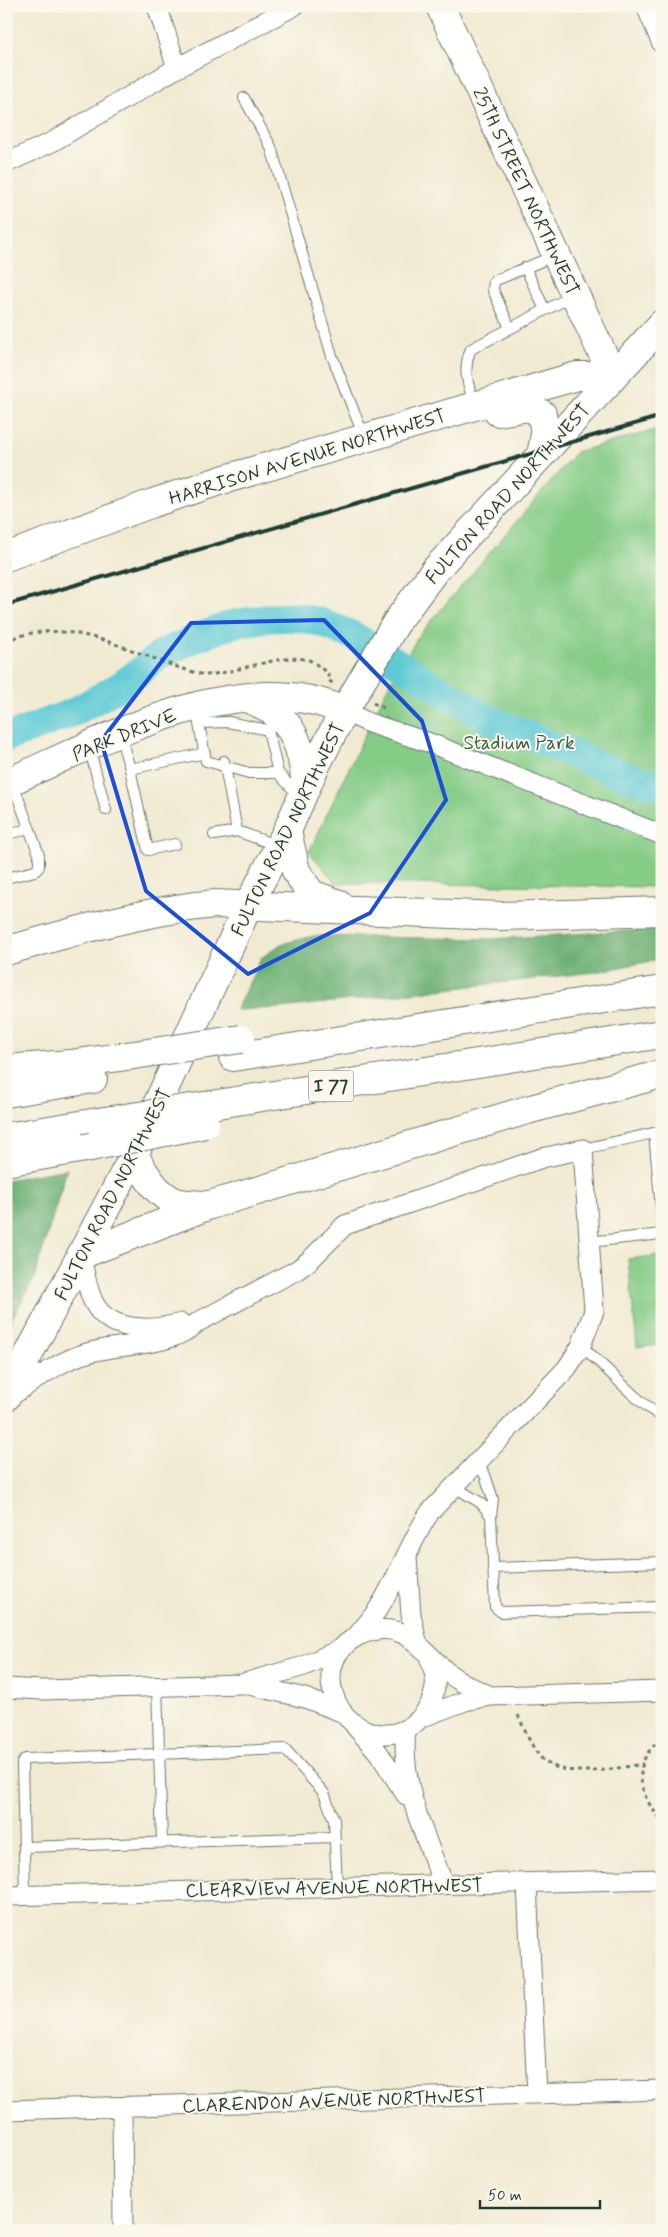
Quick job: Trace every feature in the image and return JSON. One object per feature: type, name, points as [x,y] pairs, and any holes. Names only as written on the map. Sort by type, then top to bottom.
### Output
[{"type":"main road","name":"25TH STREET NORTHWEST","points":[[440,6],[613,376]]},
{"type":"main road","name":"FULTON ROAD NORTHWEST","points":[[6,1398],[134,1155],[249,904],[283,839],[343,696],[435,570],[662,324]]},
{"type":"main road","name":"HARRISON AVENUE NORTHWEST","points":[[6,557],[161,500],[364,438],[576,376],[613,376]]},
{"type":"main road","points":[[414,424],[436,429],[510,408],[529,407],[542,414],[545,435],[541,455]]},
{"type":"main road","name":"PARK DRIVE","points":[[9,782],[174,712],[197,715],[245,698],[282,696],[308,698],[326,702],[343,696]]},
{"type":"main road","points":[[245,698],[264,704],[286,722],[295,735],[300,754],[303,793]]},
{"type":"main road","points":[[283,839],[296,872],[311,894],[350,908]]},
{"type":"main road","points":[[6,951],[103,924],[174,908],[214,904],[350,908],[500,916],[662,911]]},
{"type":"main road","name":"I 77","points":[[6,1093],[123,1065],[237,1048],[450,1023],[662,990]]},
{"type":"main road","name":"I 77","points":[[6,1137],[98,1122],[208,1114],[452,1067],[662,1034]]},
{"type":"main road","points":[[6,1069],[70,1064],[123,1065]]},
{"type":"main road","points":[[82,1256],[210,1205],[527,1110],[662,1074]]},
{"type":"main road","points":[[6,1162],[85,1148],[208,1114]]},
{"type":"main road","points":[[134,1155],[149,1180],[159,1192],[177,1202],[210,1205]]},
{"type":"street","points":[[157,6],[177,68]]},
{"type":"street","points":[[6,163],[52,142],[177,68],[294,6]]},
{"type":"street","points":[[646,6],[662,44]]},
{"type":"street","points":[[343,696],[369,723],[430,743],[662,835]]},
{"type":"street","points":[[6,1398],[68,1360],[85,1353],[172,1337],[187,1331],[198,1322],[297,1270],[310,1261],[345,1225],[542,1158],[583,1149],[594,1311],[581,1346],[567,1368],[453,1486],[425,1519],[416,1533],[407,1555],[379,1608],[349,1642],[335,1662],[331,1678],[333,1696],[348,1719],[378,1752],[415,1808]]},
{"type":"street","points":[[82,1256],[95,1305],[104,1316],[119,1324],[151,1327],[198,1322]]},
{"type":"street","points":[[119,1324],[119,1346]]},
{"type":"street","points":[[407,1555],[411,1615],[423,1648],[434,1670],[436,1686],[431,1703],[413,1724],[404,1763],[415,1808],[444,1885]]},
{"type":"street","points":[[6,1688],[42,1690],[241,1684],[304,1666],[371,1630],[387,1629],[404,1633],[423,1648],[449,1674],[491,1696]]},
{"type":"street","points":[[241,1684],[305,1698],[370,1732],[388,1734],[465,1701],[491,1696],[662,1691]]},
{"type":"street","name":"CLEARVIEW AVENUE NORTHWEST","points":[[6,1896],[527,1884],[662,1879]]},
{"type":"street","points":[[527,1884],[537,2093]]},
{"type":"street","name":"CLARENDON AVENUE NORTHWEST","points":[[6,2110],[662,2090]]},
{"type":"street","points":[[122,2107],[123,2231]]},
{"type":"lane","points":[[244,98],[271,147],[332,356],[364,438]]},
{"type":"lane","points":[[510,328],[492,285],[494,281],[557,255]]},
{"type":"lane","points":[[525,267],[545,310]]},
{"type":"lane","points":[[476,406],[468,385],[466,360],[471,349],[575,294]]},
{"type":"lane","points":[[197,715],[206,761],[278,773],[303,793]]},
{"type":"lane","points":[[197,715],[219,725],[245,730],[268,730],[278,773]]},
{"type":"lane","points":[[120,734],[130,769],[148,850],[175,844]]},
{"type":"lane","points":[[89,747],[106,810]]},
{"type":"lane","points":[[130,769],[205,753]]},
{"type":"lane","points":[[224,764],[237,831]]},
{"type":"lane","points":[[6,878],[35,872],[39,867],[39,856],[30,829],[9,782]]},
{"type":"lane","points":[[6,834],[30,829]]},
{"type":"lane","points":[[214,835],[237,831],[283,839]]},
{"type":"lane","points":[[583,1149],[658,1132],[661,1213]]},
{"type":"lane","points":[[589,1242],[662,1234]]},
{"type":"lane","points":[[581,1346],[604,1365],[642,1404],[662,1417]]},
{"type":"lane","points":[[477,1461],[485,1474],[493,1499],[491,1516],[495,1607],[500,1612],[662,1607]]},
{"type":"lane","points":[[453,1486],[480,1503],[491,1516]]},
{"type":"lane","points":[[493,1568],[662,1562]]},
{"type":"lane","points":[[157,1687],[162,1841]]},
{"type":"lane","points":[[25,1895],[22,1763],[25,1759],[285,1749],[324,1793],[334,1820],[337,1887]]},
{"type":"lane","points":[[24,1847],[162,1841],[334,1837]]},
{"type":"path","points":[[6,641],[19,635],[56,630],[89,636],[198,673],[216,674],[297,659],[311,661],[328,674],[343,696]]},
{"type":"path","points":[[518,1715],[534,1748],[543,1760],[553,1765],[582,1771],[618,1769],[629,1765],[643,1764]]},
{"type":"path","points":[[662,1739],[653,1745],[643,1764],[642,1793],[649,1808],[662,1820]]},
{"type":"highlighted area","points":[[324,620],[422,721],[446,800],[370,913],[248,974],[146,891],[101,741],[191,623]]},
{"type":"green space","name":"Stadium Park","points":[[662,428],[662,887],[336,883],[309,852],[389,684],[420,634],[576,452]]},
{"type":"green space","points":[[662,929],[662,959],[595,972],[280,1008],[236,1010],[261,958],[281,944],[313,936],[490,939]]},
{"type":"green space","points":[[67,1169],[34,1279],[6,1329],[6,1180]]},
{"type":"green space","points":[[662,1255],[662,1345],[637,1347],[628,1259]]},
{"type":"waterway","points":[[6,738],[74,712],[122,685],[163,653],[196,638],[233,624],[270,618],[296,617],[320,622],[354,636],[487,718],[622,775],[662,787]]},
{"type":"railway","points":[[6,605],[662,416]]}]
